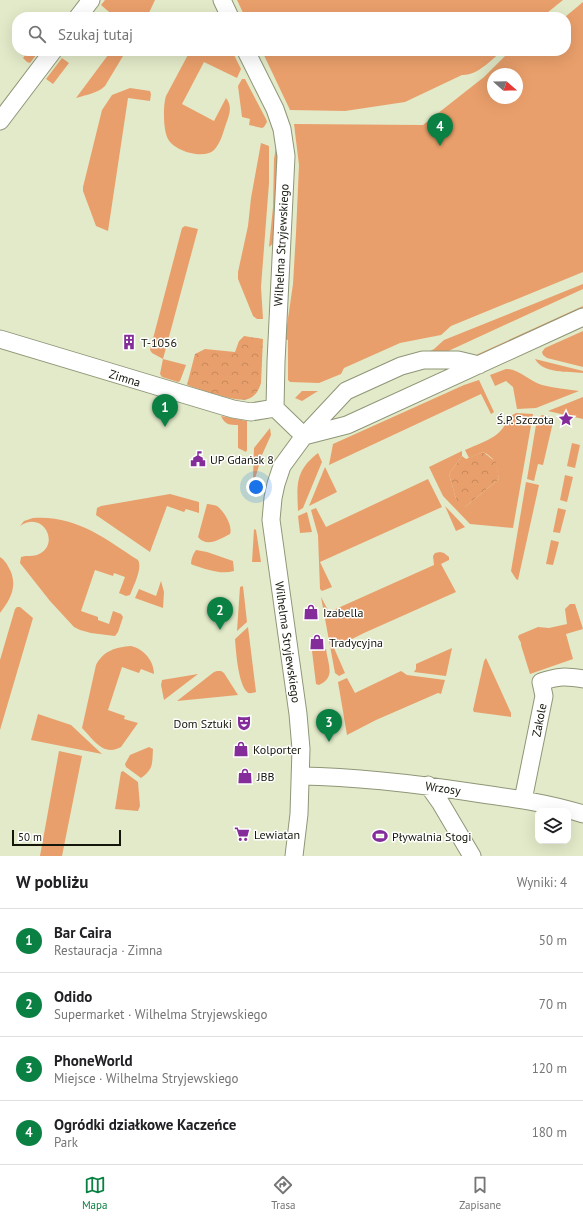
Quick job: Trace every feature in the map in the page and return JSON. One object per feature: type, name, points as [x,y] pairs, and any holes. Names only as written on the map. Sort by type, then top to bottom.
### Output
[{"type":"street","points":[[82,12],[91,0]]},
{"type":"street","points":[[222,0],[228,12]]},
{"type":"street","points":[[0,121],[49,56]]},
{"type":"street","name":"Wilhelma Stryjewskiego","points":[[248,56],[275,109],[282,129],[286,156],[275,408]]},
{"type":"street","points":[[275,408],[304,436],[347,425],[583,317]]},
{"type":"street","name":"Zimna","points":[[0,339],[233,410],[250,412],[275,408]]},
{"type":"street","name":"Wilhelma Stryjewskiego","points":[[294,856],[299,814],[301,749],[298,714],[271,520],[273,498],[280,472],[304,436],[346,391],[401,366],[422,360],[458,360],[479,365]]},
{"type":"street","name":"Zakole","points":[[523,800],[544,696],[541,682],[555,677],[567,676],[583,679]]},
{"type":"street","name":"Wrzosy","points":[[301,776],[382,780],[428,786],[523,800],[583,814]]},
{"type":"street","points":[[428,786],[440,802],[472,856]]},
{"type":"green space","points":[[105,0],[155,0],[149,12],[109,12],[101,5]]},
{"type":"green space","points":[[237,0],[563,0],[548,12],[243,12]]},
{"type":"green space","points":[[583,2],[583,272],[451,326],[441,335],[400,343],[344,368],[341,374],[319,383],[290,382],[288,380],[288,340],[285,339],[293,284],[299,165],[294,124],[423,125],[487,74],[487,104],[523,104],[523,68],[493,68],[505,56],[571,56],[571,12]]},
{"type":"green space","points":[[24,56],[35,56],[30,63],[23,58]]},
{"type":"green space","points":[[107,56],[123,56],[105,86],[95,92],[76,98]]},
{"type":"green space","points":[[187,56],[234,56],[241,69],[237,78],[204,62],[182,104],[214,121],[226,98],[228,101],[230,108],[229,114],[220,141],[214,150],[209,153],[190,153],[176,147],[171,143],[166,135],[164,124],[166,96]]},
{"type":"green space","points":[[264,56],[496,56],[473,73],[462,75],[405,102],[345,111],[290,110]]},
{"type":"green space","points":[[62,58],[69,63],[53,84],[46,79]]},
{"type":"green space","points":[[242,79],[245,79],[266,119],[267,122],[262,128],[249,125],[250,119],[242,117],[238,86]]},
{"type":"green space","points":[[130,88],[150,91],[150,101],[128,98],[108,231],[96,226],[83,191],[83,187],[102,110],[112,95]]},
{"type":"green space","points":[[261,143],[269,146],[269,183],[261,287],[263,319],[257,319],[253,316],[238,279],[238,272],[248,226],[251,198]]},
{"type":"green space","points":[[276,147],[278,150],[275,242],[269,247],[273,207],[274,159]]},
{"type":"green space","points":[[185,226],[198,229],[163,359],[152,353],[150,350],[182,228]]},
{"type":"green space","points":[[583,284],[583,289],[444,353],[422,355],[434,349],[444,340]]},
{"type":"green space","points":[[583,306],[583,310],[484,354],[476,355]]},
{"type":"green space","points":[[583,331],[583,367],[547,358],[543,355],[542,352],[545,348]]},
{"type":"green space","points":[[244,336],[263,339],[261,383],[258,391],[253,397],[243,400],[236,399],[187,385],[195,354],[205,349],[235,352],[239,341]]},
{"type":"green space","points":[[163,359],[186,365],[180,381],[178,382],[162,377],[160,374]]},
{"type":"green space","points":[[535,359],[583,371],[583,373],[556,371],[544,367]]},
{"type":"green space","points":[[506,369],[520,373],[542,385],[579,391],[536,408],[517,409],[513,387],[506,381],[495,386],[490,375]]},
{"type":"green space","points":[[479,380],[494,412],[491,414],[481,394],[329,465],[333,444],[464,385]]},
{"type":"green space","points":[[302,391],[318,391],[302,401],[295,398]]},
{"type":"green space","points":[[583,397],[583,419],[548,411]]},
{"type":"green space","points":[[516,413],[533,414],[513,528],[470,524],[443,496],[429,467],[462,451],[462,456],[449,474],[456,499],[465,507],[499,479],[495,463],[491,457],[483,452],[469,458],[465,450],[496,435],[505,425],[507,418]]},
{"type":"green space","points":[[542,415],[554,418],[543,465],[538,464],[534,481],[527,479],[537,419]]},
{"type":"green space","points":[[221,416],[247,421],[246,452],[238,448],[238,425],[228,424]]},
{"type":"green space","points":[[270,428],[271,435],[262,455],[255,479],[253,479],[254,448]]},
{"type":"green space","points":[[572,443],[580,445],[575,468],[567,466]]},
{"type":"green space","points":[[483,452],[496,462],[499,479],[465,507],[459,504],[456,499],[449,474],[462,456],[466,459]]},
{"type":"green space","points":[[318,453],[322,462],[303,508],[298,511],[297,493],[301,472],[310,460]]},
{"type":"green space","points":[[325,467],[337,492],[309,506]]},
{"type":"green space","points":[[565,475],[573,477],[567,502],[560,500]]},
{"type":"green space","points":[[428,479],[442,507],[320,562],[332,587],[322,591],[320,589],[318,535],[311,510],[316,508],[326,527]]},
{"type":"green space","points":[[526,482],[539,485],[518,580],[511,571]]},
{"type":"green space","points":[[170,494],[199,502],[199,513],[186,509],[184,512],[167,506],[150,552],[96,515],[97,508],[101,506]]},
{"type":"green space","points":[[207,504],[217,506],[222,511],[229,523],[231,531],[230,534],[214,542],[205,542],[198,537]]},
{"type":"green space","points":[[445,506],[465,527],[456,531]]},
{"type":"green space","points":[[558,508],[566,510],[560,533],[553,532]]},
{"type":"green space","points":[[307,512],[312,532],[300,533],[298,516]]},
{"type":"green space","points":[[33,518],[63,520],[76,524],[101,536],[138,560],[139,568],[137,578],[130,595],[126,596],[119,593],[125,577],[114,573],[113,576],[95,570],[81,611],[98,617],[98,620],[109,624],[113,611],[121,614],[123,617],[118,632],[115,636],[91,633],[74,627],[50,601],[20,563],[21,557],[39,554],[45,550],[48,544],[49,537],[42,525],[36,522],[29,522],[20,526],[24,521]]},
{"type":"green space","points":[[254,529],[256,530],[261,562],[252,562]]},
{"type":"green space","points":[[551,540],[559,542],[553,565],[546,564]]},
{"type":"green space","points":[[196,550],[207,552],[233,561],[234,571],[218,572],[191,564],[192,557]]},
{"type":"green space","points":[[440,552],[449,557],[449,560],[441,564],[456,592],[334,648],[345,673],[339,676],[335,673],[321,597],[329,612],[434,565],[433,556],[435,553]]},
{"type":"green space","points":[[0,557],[11,572],[13,578],[13,589],[12,594],[0,613]]},
{"type":"green space","points":[[161,581],[164,592],[163,608],[135,598],[139,589],[156,596]]},
{"type":"green space","points":[[243,586],[247,622],[237,631],[240,587]]},
{"type":"green space","points":[[570,604],[575,604],[583,629],[566,634],[573,659],[530,674],[518,637],[519,635],[538,627],[549,628],[567,624],[565,609]]},
{"type":"green space","points":[[20,607],[33,618],[0,730],[0,660],[15,609]]},
{"type":"green space","points":[[248,627],[256,692],[251,693],[247,692],[241,682],[235,639]]},
{"type":"green space","points":[[131,646],[140,650],[147,656],[154,669],[154,674],[141,669],[139,673],[122,667],[108,710],[125,716],[124,719],[138,723],[121,747],[115,750],[109,750],[94,741],[82,728],[96,665],[106,653],[120,647]]},
{"type":"green space","points":[[452,648],[446,676],[414,672],[416,669],[416,664]]},
{"type":"green space","points":[[326,649],[330,670],[328,678],[319,685],[316,684],[312,651]]},
{"type":"green space","points":[[486,658],[511,713],[511,717],[474,712],[473,710],[484,661]]},
{"type":"green space","points":[[217,671],[224,673],[238,695],[177,701],[214,672]]},
{"type":"green space","points":[[401,671],[407,675],[445,680],[441,694],[438,693],[376,720],[347,735],[338,682],[347,678],[355,693]]},
{"type":"green space","points":[[198,674],[164,700],[161,685],[162,680]]},
{"type":"green space","points":[[38,714],[71,725],[102,754],[31,740]]},
{"type":"green space","points":[[149,747],[153,749],[152,765],[148,772],[141,778],[126,767],[125,764],[130,755]]},
{"type":"green space","points":[[59,751],[82,756],[62,856],[40,856]]},
{"type":"green space","points":[[123,771],[138,782],[140,806],[138,811],[115,809],[121,772]]},
{"type":"place","name":"Ogródki działkowe Kaczeńce","points":[[440,146]]},
{"type":"place","name":"T-1056","points":[[129,342]]},
{"type":"place","name":"Ś.P. Szczota","points":[[566,419]]},
{"type":"place","name":"Bar Caira","points":[[165,427]]},
{"type":"place","name":"UP Gdańsk 8","points":[[198,459]]},
{"type":"place","name":"Izabella","points":[[311,612]]},
{"type":"place","name":"Odido","points":[[220,630]]},
{"type":"place","name":"Tradycyjna","points":[[317,642]]},
{"type":"place","name":"Dom Sztuki","points":[[244,723]]},
{"type":"place","name":"PhoneWorld","points":[[329,742]]},
{"type":"place","name":"Kolporter","points":[[241,749]]},
{"type":"place","name":"JBB","points":[[245,776]]},
{"type":"place","name":"Lewiatan","points":[[242,834]]},
{"type":"place","name":"Pływalnia Stogi","points":[[380,836]]}]
